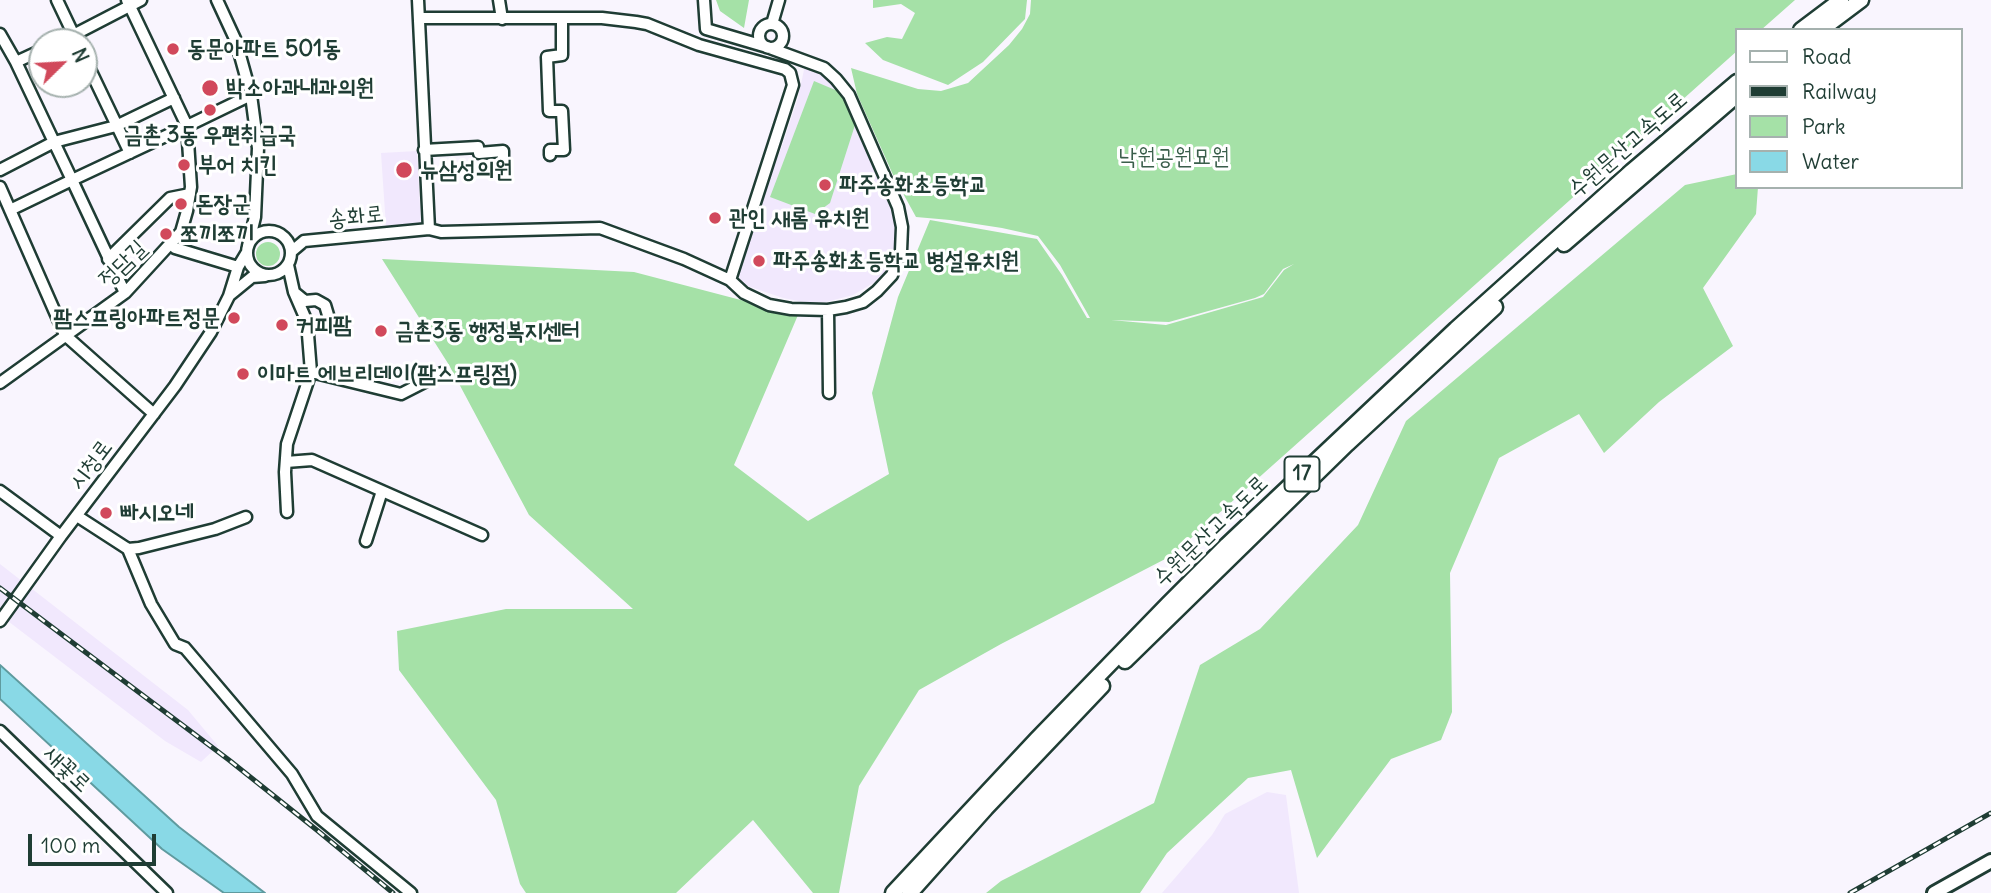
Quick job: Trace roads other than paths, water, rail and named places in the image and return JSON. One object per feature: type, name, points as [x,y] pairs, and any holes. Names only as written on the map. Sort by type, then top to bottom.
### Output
[{"type":"highway","points":[[1804,28],[1842,0]]},
{"type":"highway","points":[[1824,28],[1861,0]]},
{"type":"highway","name":"수원문산고속도로","points":[[892,893],[1167,604],[1348,429],[1466,319],[1736,83]]},
{"type":"highway","name":"수원문산고속도로","points":[[910,893],[986,808],[1120,667],[1337,454],[1555,253],[1736,96]]},
{"type":"main road","points":[[1934,893],[1991,861]]},
{"type":"street","points":[[57,0],[70,28]]},
{"type":"street","points":[[93,28],[128,3],[141,0]]},
{"type":"street","points":[[217,0],[236,41],[251,95],[258,148],[255,217],[248,259],[256,271],[269,275]]},
{"type":"street","points":[[418,0],[429,229]]},
{"type":"street","points":[[499,0],[502,19]]},
{"type":"street","points":[[699,45],[706,29],[704,0]]},
{"type":"street","points":[[772,24],[779,0]]},
{"type":"street","name":"정담길","points":[[0,383],[125,293],[181,232],[190,194],[187,126],[128,3]]},
{"type":"street","points":[[419,18],[602,18],[647,24],[699,45],[778,65],[790,73],[793,85],[730,280]]},
{"type":"street","points":[[550,155],[550,150],[564,150],[562,111],[549,111],[547,57],[562,55],[562,18]]},
{"type":"street","points":[[772,24],[779,27],[782,38],[775,47],[767,47],[761,41],[759,33],[764,26],[772,24]]},
{"type":"street","name":"송화로","points":[[290,252],[304,241],[429,229],[441,232],[600,228],[684,259],[730,280],[744,293],[769,305],[791,309],[828,310],[863,302],[892,275],[901,251],[902,227],[898,207],[849,95],[824,68],[706,29]]},
{"type":"street","points":[[0,34],[16,62],[125,293]]},
{"type":"street","points":[[16,62],[28,56]]},
{"type":"street","points":[[98,88],[130,153]]},
{"type":"street","points":[[10,210],[251,95]]},
{"type":"street","points":[[0,170],[54,142],[116,127],[174,98]]},
{"type":"street","points":[[424,150],[478,147],[479,153],[503,151],[503,157]]},
{"type":"street","points":[[0,187],[65,335],[154,414]]},
{"type":"street","points":[[107,259],[170,198],[190,194]]},
{"type":"street","points":[[255,217],[266,232]]},
{"type":"street","points":[[248,249],[256,236],[266,232],[278,234],[286,241],[290,252],[288,265],[294,292],[307,322],[311,372],[287,444],[287,512]]},
{"type":"street","points":[[286,241],[304,241]]},
{"type":"street","points":[[171,244],[174,248],[238,267]]},
{"type":"street","name":"시청로","points":[[0,621],[154,414],[212,331],[248,249]]},
{"type":"street","points":[[229,296],[252,277],[276,274],[288,265]]},
{"type":"street","points":[[294,292],[305,301],[316,300],[325,305],[328,315]]},
{"type":"street","points":[[828,310],[829,393]]},
{"type":"street","points":[[311,372],[401,394],[442,373]]},
{"type":"street","points":[[286,462],[312,460],[482,535]]},
{"type":"street","points":[[0,491],[61,536]]},
{"type":"street","points":[[366,541],[382,491]]},
{"type":"street","points":[[77,516],[128,549],[151,604],[175,644],[185,648],[292,774],[317,816],[411,893]]},
{"type":"street","points":[[128,549],[215,529],[246,517]]},
{"type":"street","name":"새꽃로","points":[[0,731],[167,893]]},
{"type":"water","points":[[0,665],[179,827],[265,893],[224,893],[162,849],[0,699]]},
{"type":"railway","points":[[0,588],[229,760],[393,893]]},
{"type":"railway","points":[[1850,893],[1991,813]]},
{"type":"place","name":"동문아파트 501동","points":[[173,49]]},
{"type":"place","name":"박소아과내과의원","points":[[210,88]]},
{"type":"place","name":"금촌 3동 우편취급국","points":[[210,110]]},
{"type":"place","name":"부어 치킨","points":[[184,165]]},
{"type":"place","name":"뉴삼성의원","points":[[404,170]]},
{"type":"place","name":"파주송화초등학교","points":[[825,185]]},
{"type":"place","name":"돈장군","points":[[181,204]]},
{"type":"place","name":"관인 새롬 유치원","points":[[715,218]]},
{"type":"place","name":"쪼끼쪼끼","points":[[166,234]]},
{"type":"place","name":"파주송화초등학교 병설유치원","points":[[759,261]]},
{"type":"place","name":"팜스프링아파트정문","points":[[234,318]]},
{"type":"place","name":"커피팜","points":[[282,325]]},
{"type":"place","name":"금촌3동 행정복지센터","points":[[381,331]]},
{"type":"place","name":"이마트 에브리데이(팜스프링점)","points":[[243,374]]},
{"type":"place","name":"빠시오네","points":[[106,513]]},
{"type":"park label","name":"낙원공원묘원","points":[[1174,157]]}]
